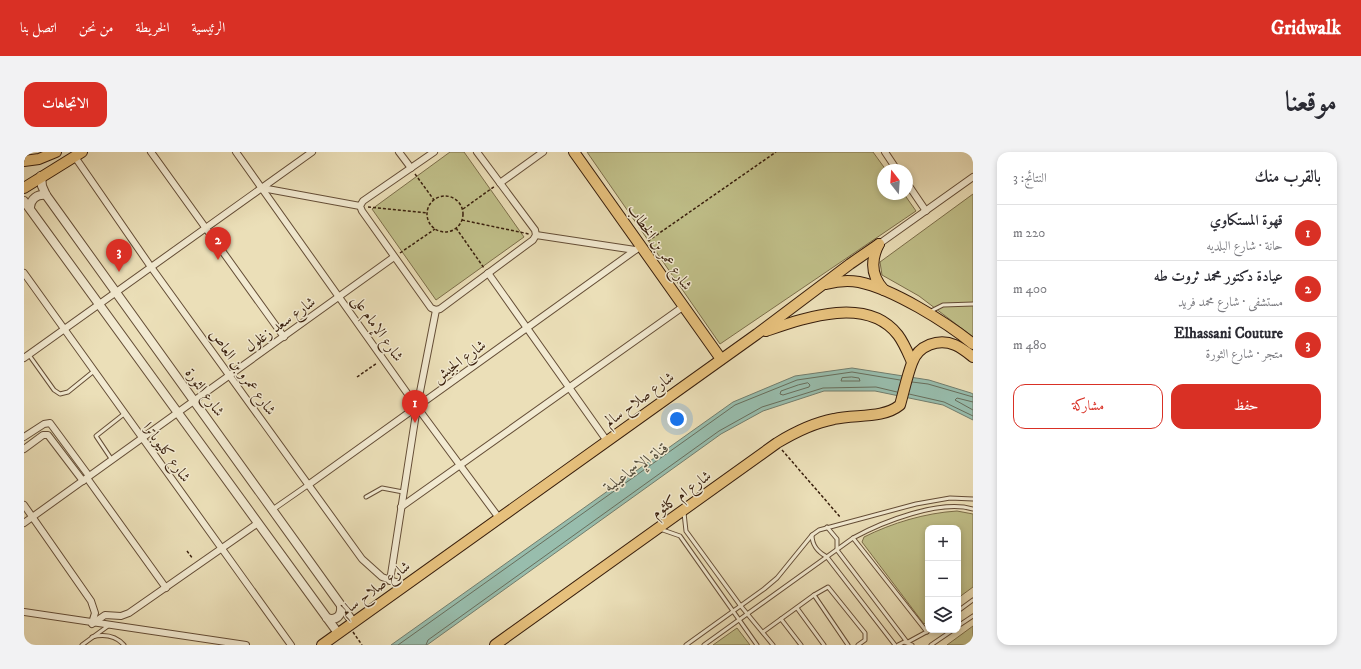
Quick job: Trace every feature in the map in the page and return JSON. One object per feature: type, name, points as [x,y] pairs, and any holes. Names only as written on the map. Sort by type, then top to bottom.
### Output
[{"type":"main road","name":"شارع عمر بن الخطاب","points":[[574,152],[638,248],[684,306],[721,359]]},
{"type":"main road","points":[[24,161],[39,159],[55,153],[61,164]]},
{"type":"main road","points":[[24,188],[41,176],[78,155]]},
{"type":"main road","points":[[879,244],[874,254],[872,264],[876,278],[885,291]]},
{"type":"main road","name":"شارع صلاح سالم","points":[[322,645],[757,334],[879,244]]},
{"type":"main road","points":[[822,285],[848,280],[860,282],[885,291],[928,313],[973,344]]},
{"type":"main road","points":[[757,334],[823,316],[852,312],[865,314],[888,325],[897,334],[912,363],[924,348],[939,342],[956,345],[973,357]]},
{"type":"main road","name":"شارع ام كلثوم","points":[[495,645],[777,443],[795,432],[814,424],[834,419],[889,412],[900,405],[912,363]]},
{"type":"street","points":[[151,152],[284,337]]},
{"type":"street","name":"شارع الإمام على","points":[[236,152],[384,358],[417,407],[499,518]]},
{"type":"street","points":[[26,357],[312,152]]},
{"type":"street","points":[[399,152],[411,168]]},
{"type":"street","points":[[360,206],[363,201],[434,152]]},
{"type":"street","points":[[360,206],[394,257],[431,308],[436,310],[440,309],[533,240],[536,236],[535,230],[477,152]]},
{"type":"street","points":[[500,183],[543,152]]},
{"type":"street","points":[[885,152],[894,164]]},
{"type":"street","name":"شارع عمرو بن العاص","points":[[78,155],[151,267],[368,566],[390,581],[404,585]]},
{"type":"street","name":"شارع الثورة","points":[[41,176],[42,186],[46,195],[341,606],[351,624]]},
{"type":"street","name":"شارع صلاح سالم","points":[[879,244],[973,177]]},
{"type":"street","points":[[262,188],[360,206]]},
{"type":"street","points":[[913,192],[926,211]]},
{"type":"street","points":[[46,195],[36,196],[27,204],[338,634]]},
{"type":"street","points":[[536,236],[638,248]]},
{"type":"street","name":"شارع الجيش","points":[[272,510],[638,248]]},
{"type":"street","name":"شارع سعد زغلول","points":[[24,523],[394,257]]},
{"type":"street","name":"شارع كليوباترا","points":[[24,273],[141,439],[291,645]]},
{"type":"street","points":[[488,273],[607,441]]},
{"type":"street","points":[[401,508],[684,306]]},
{"type":"street","points":[[390,581],[417,407],[436,310]]},
{"type":"street","points":[[24,437],[44,424],[50,423],[86,478],[166,588]]},
{"type":"street","points":[[24,448],[43,435],[48,434],[86,478]]},
{"type":"street","points":[[24,505],[94,606],[95,613],[92,624]]},
{"type":"street","points":[[92,624],[105,615],[121,616],[129,613],[258,523]]},
{"type":"street","points":[[327,618],[331,620],[338,617],[341,614],[341,606]]},
{"type":"street","points":[[24,612],[92,624],[246,645]]},
{"type":"lane","points":[[928,313],[944,305],[973,304]]},
{"type":"lane","points":[[26,357],[54,390],[60,394],[68,392],[94,371]]},
{"type":"lane","points":[[112,460],[96,436],[124,414]]},
{"type":"lane","points":[[366,497],[382,488],[403,492]]},
{"type":"lane","points":[[686,645],[777,578],[812,535],[827,527],[934,500],[950,498],[973,499]]},
{"type":"lane","points":[[704,645],[853,538],[874,526],[919,512],[954,507],[973,509]]},
{"type":"lane","points":[[687,508],[684,518],[686,531],[740,605],[774,645]]},
{"type":"lane","points":[[827,527],[837,539],[837,550],[907,642],[912,645]]},
{"type":"lane","points":[[655,531],[667,530],[680,536],[757,645]]},
{"type":"lane","points":[[812,535],[814,545],[817,550],[827,557],[894,645]]},
{"type":"lane","points":[[853,538],[925,626]]},
{"type":"lane","points":[[763,632],[826,587],[831,589],[865,633],[864,640],[858,645]]},
{"type":"lane","points":[[814,595],[848,645]]},
{"type":"lane","points":[[961,609],[973,600]]},
{"type":"lane","points":[[797,608],[824,645]]},
{"type":"lane","points":[[961,624],[973,616]]},
{"type":"lane","points":[[781,619],[801,645]]},
{"type":"lane","points":[[82,645],[108,626]]},
{"type":"lane","points":[[898,645],[925,633]]},
{"type":"lane","points":[[931,645],[949,633]]},
{"type":"lane","points":[[92,637],[108,636],[116,638],[124,645]]},
{"type":"path","points":[[638,248],[776,152]]},
{"type":"path","points":[[411,168],[434,200]]},
{"type":"path","points":[[463,209],[500,183]]},
{"type":"path","points":[[442,196],[451,197],[458,201],[463,209],[462,220],[456,228],[446,232],[435,228],[430,223],[427,213],[434,200],[442,196]]},
{"type":"path","points":[[360,206],[427,213]]},
{"type":"path","points":[[462,220],[536,236]]},
{"type":"path","points":[[394,257],[435,228]]},
{"type":"path","points":[[456,228],[488,273]]},
{"type":"path","points":[[356,377],[384,358]]},
{"type":"path","points":[[777,443],[845,522]]},
{"type":"path","points":[[187,551],[198,565]]},
{"type":"path","points":[[351,624],[362,645]]},
{"type":"shaded area","points":[[450,152],[464,152],[524,237],[436,300],[372,209]]},
{"type":"shaded area","points":[[587,152],[873,152],[882,164],[877,164],[877,200],[908,200],[916,211],[720,344]]},
{"type":"shaded area","points":[[973,194],[973,337],[919,296],[882,275],[880,262]]},
{"type":"shaded area","points":[[957,511],[973,514],[973,587],[961,596],[961,525],[925,525],[924,624],[862,542],[864,537],[897,523],[921,516]]},
{"type":"shaded area","points":[[973,626],[973,645],[947,645]]},
{"type":"shaded area","points":[[737,628],[750,645],[713,645]]},
{"type":"water","points":[[852,368],[929,380],[971,393],[973,394],[973,420],[943,405],[875,391],[824,391],[763,411],[721,434],[427,645],[391,645],[733,402],[795,376]]},
{"type":"place","name":"عيادة دكتور محمد ثروت طه","points":[[218,260]]},
{"type":"place","name":"Elhassani Couture","points":[[119,272]]},
{"type":"place","name":"قهوة المستكاوي","points":[[415,423]]},
{"type":"water label","name":"قناة الإسماعيلية","points":[[636,466]]}]
